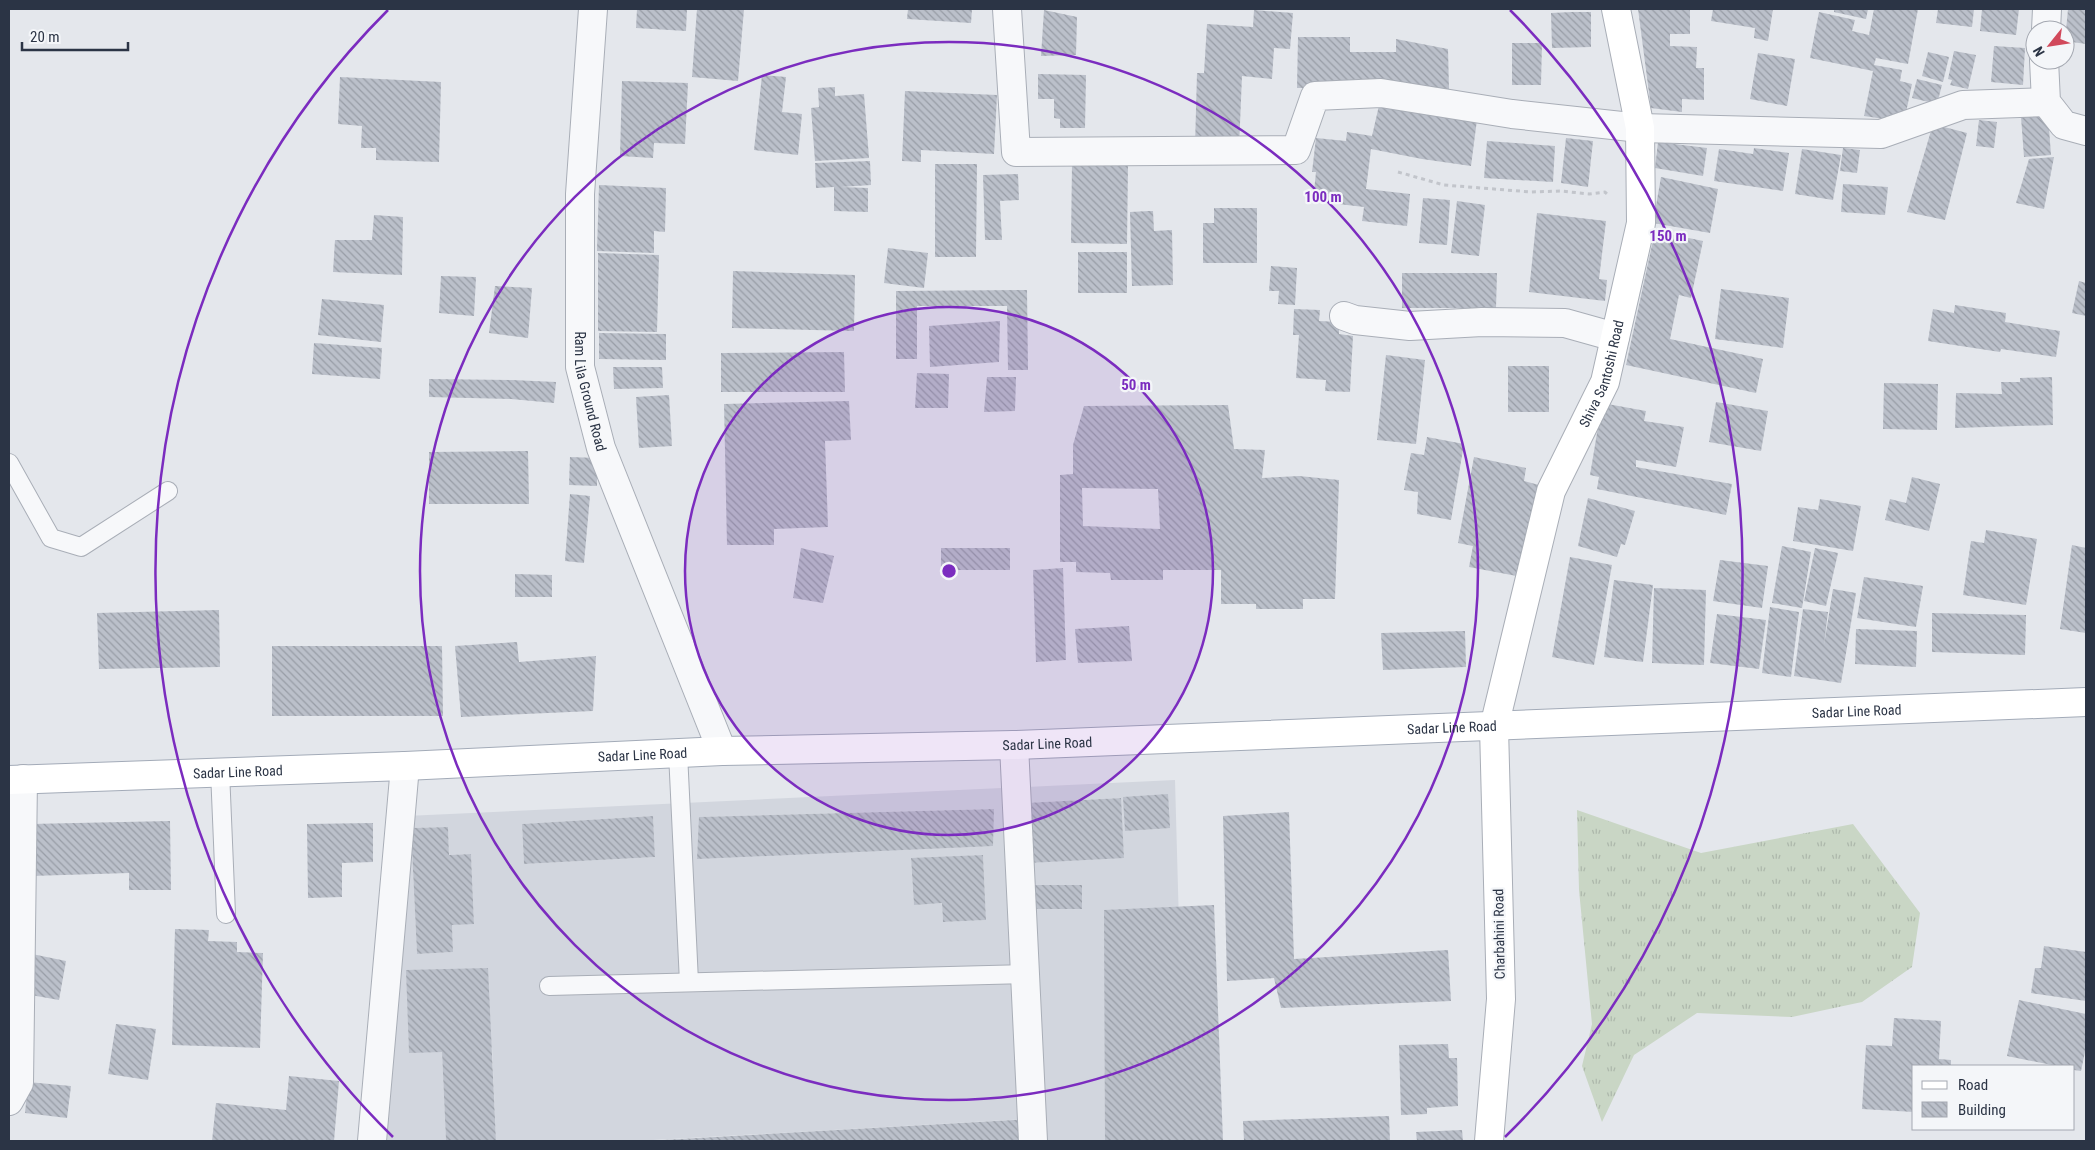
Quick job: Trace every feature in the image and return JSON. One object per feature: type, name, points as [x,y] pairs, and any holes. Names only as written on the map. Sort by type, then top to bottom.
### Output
[{"type":"main road","name":"Shiva Santoshi Road","points":[[1494,727],[1551,491],[1605,382],[1641,223],[1640,128],[1616,9]]},
{"type":"main road","name":"Sadar Line Road","points":[[16,779],[405,766],[722,751],[1014,745],[2086,702]]},
{"type":"main road","name":"Charbahini Road","points":[[1489,1141],[1500,999],[1494,727]]},
{"type":"street","name":"Ram Lila Ground Road","points":[[593,9],[580,194],[580,367],[601,448],[722,751]]},
{"type":"street","points":[[1007,9],[1016,152],[1296,150],[1315,96],[1381,93],[1512,114],[1640,128],[1881,134],[1963,105],[2046,102]]},
{"type":"street","points":[[2044,70],[2046,102],[2064,125],[2086,131]]},
{"type":"street","points":[[1344,316],[1355,320],[1410,326],[1482,322],[1566,323],[1615,337]]},
{"type":"street","points":[[1014,745],[1033,1141]]},
{"type":"street","points":[[372,1141],[405,766]]},
{"type":"street","points":[[9,1101],[19,1083],[16,779]]},
{"type":"lane","points":[[9,463],[51,538],[81,547],[168,491]]},
{"type":"lane","points":[[678,753],[689,982]]},
{"type":"lane","points":[[220,771],[226,914]]},
{"type":"lane","points":[[548,986],[1025,974]]},
{"type":"path","points":[[1398,172],[1444,185],[1531,192],[1561,191],[1589,194],[1605,192],[1641,223]]},
{"type":"shaded area","points":[[1175,780],[1185,1141],[1029,1141],[1029,1119],[635,1141],[496,1141],[492,1047],[407,971],[409,1052],[442,1052],[446,1141],[378,1141],[406,816]],"holes":[[[1120,798],[1124,857],[1029,863],[1025,803]],[[993,809],[993,845],[697,858],[700,817]],[[653,816],[655,857],[524,864],[522,824]],[[448,827],[449,855],[471,854],[474,923],[452,925],[453,952],[417,954],[411,828]],[[983,855],[986,920],[943,922],[942,903],[914,904],[911,859]],[[1082,885],[1082,909],[1032,909],[1032,886]]]},
{"type":"green space","points":[[1577,810],[1701,853],[1853,824],[1920,913],[1912,967],[1862,1002],[1792,1017],[1697,1013],[1634,1055],[1602,1122],[1582,1066],[1592,1024],[1579,890]]},
{"type":"building","points":[[637,9],[687,9],[686,31],[636,28]]},
{"type":"building","points":[[697,9],[744,9],[738,81],[692,77]]},
{"type":"building","points":[[908,9],[972,9],[971,23],[907,19]]},
{"type":"building","points":[[1638,9],[1690,9],[1690,34],[1670,34],[1670,46],[1697,47],[1696,68],[1704,68],[1704,100],[1682,99],[1682,112],[1651,108]]},
{"type":"building","points":[[1713,9],[1773,9],[1768,41],[1754,38],[1755,28],[1711,21]]},
{"type":"building","points":[[1834,9],[1868,9],[1866,19],[1834,12]]},
{"type":"building","points":[[1874,9],[1918,9],[1908,64],[1876,58],[1874,65],[1902,70],[1900,81],[1912,84],[1904,122],[1864,116],[1873,71],[1810,58],[1819,12],[1855,20],[1852,31],[1869,35]]},
{"type":"building","points":[[1938,9],[1974,9],[1972,27],[1936,23]]},
{"type":"building","points":[[1982,9],[2019,9],[2016,35],[1980,31]]},
{"type":"building","points":[[2068,9],[2086,9],[2086,44],[2075,42],[2075,20],[2067,20]]},
{"type":"building","points":[[1044,10],[1077,17],[1076,55],[1041,56]]},
{"type":"building","points":[[1254,10],[1293,13],[1290,49],[1274,48],[1272,79],[1242,76],[1239,148],[1195,146],[1197,73],[1204,73],[1207,24],[1253,27]]},
{"type":"building","points":[[1591,12],[1591,47],[1552,48],[1551,13]]},
{"type":"building","points":[[1298,37],[1350,37],[1350,52],[1396,52],[1396,39],[1448,49],[1449,89],[1297,88]]},
{"type":"building","points":[[1512,43],[1542,43],[1541,85],[1512,85]]},
{"type":"building","points":[[1994,46],[2025,48],[2023,85],[1991,82]]},
{"type":"building","points":[[1954,51],[1976,55],[1968,89],[1950,85],[1952,80],[1948,79]]},
{"type":"building","points":[[1928,52],[1949,57],[1943,82],[1922,76]]},
{"type":"building","points":[[1758,53],[1795,59],[1787,106],[1750,99]]},
{"type":"building","points":[[1038,74],[1086,75],[1085,128],[1060,128],[1060,119],[1054,118],[1054,99],[1038,99]]},
{"type":"building","points":[[762,75],[786,77],[782,112],[802,114],[798,155],[754,150]]},
{"type":"building","points":[[340,77],[441,82],[439,162],[376,160],[376,148],[361,148],[362,126],[338,124]]},
{"type":"building","points":[[1917,79],[1942,85],[1937,104],[1912,98]]},
{"type":"building","points":[[622,81],[688,83],[685,144],[654,143],[653,158],[620,156]]},
{"type":"building","points":[[835,87],[835,96],[864,94],[869,158],[815,161],[811,108],[819,107],[818,88]]},
{"type":"building","points":[[905,91],[997,95],[994,154],[921,150],[921,162],[902,161]]},
{"type":"building","points":[[1380,101],[1478,112],[1471,166],[1371,149],[1366,189],[1410,194],[1407,226],[1362,221],[1364,207],[1313,201],[1316,172],[1312,172],[1316,138],[1346,141],[1347,132],[1372,136]]},
{"type":"building","points":[[2048,115],[2051,155],[2024,157],[2021,117]]},
{"type":"building","points":[[1979,120],[1997,122],[1994,148],[1976,146]]},
{"type":"building","points":[[1933,124],[1967,133],[1945,220],[1907,212]]},
{"type":"building","points":[[1566,138],[1593,141],[1588,187],[1561,183]]},
{"type":"building","points":[[1487,141],[1555,146],[1553,182],[1484,178]]},
{"type":"building","points":[[1658,142],[1707,148],[1703,176],[1655,168]]},
{"type":"building","points":[[1754,148],[1789,153],[1783,191],[1714,181],[1719,149],[1753,154]]},
{"type":"building","points":[[1843,148],[1860,150],[1857,173],[1840,171]]},
{"type":"building","points":[[1802,149],[1841,155],[1833,200],[1795,194]]},
{"type":"building","points":[[2054,157],[2044,209],[2016,203],[2029,159]]},
{"type":"building","points":[[870,161],[871,185],[841,187],[868,188],[868,212],[834,211],[834,187],[816,188],[815,163]]},
{"type":"building","points":[[1072,163],[1128,164],[1127,244],[1071,243]]},
{"type":"building","points":[[935,164],[977,164],[976,257],[935,257]]},
{"type":"building","points":[[1018,174],[1019,200],[1000,201],[1002,240],[985,240],[983,175]]},
{"type":"building","points":[[1661,177],[1718,189],[1710,233],[1653,223]]},
{"type":"building","points":[[1843,184],[1888,187],[1885,215],[1841,212]]},
{"type":"building","points":[[599,185],[666,188],[665,232],[654,231],[654,253],[597,251]]},
{"type":"building","points":[[1423,198],[1450,200],[1447,245],[1419,243]]},
{"type":"building","points":[[1457,201],[1485,205],[1479,256],[1451,253]]},
{"type":"building","points":[[1214,208],[1257,208],[1257,263],[1203,263],[1203,223],[1214,223]]},
{"type":"building","points":[[1153,211],[1154,231],[1172,230],[1173,285],[1132,286],[1130,212]]},
{"type":"building","points":[[1537,213],[1606,221],[1599,279],[1607,280],[1605,301],[1529,292]]},
{"type":"building","points":[[374,215],[403,217],[402,275],[333,272],[335,240],[372,240]]},
{"type":"building","points":[[1655,231],[1703,241],[1691,298],[1679,295],[1670,339],[1763,359],[1756,393],[1626,365]]},
{"type":"building","points":[[888,248],[928,253],[924,288],[884,283]]},
{"type":"building","points":[[1078,252],[1127,252],[1127,293],[1078,293]]},
{"type":"building","points":[[598,253],[659,255],[657,332],[598,331]]},
{"type":"building","points":[[1271,266],[1297,268],[1295,305],[1278,304],[1279,291],[1269,291]]},
{"type":"building","points":[[733,271],[855,275],[854,331],[732,328]]},
{"type":"building","points":[[1402,273],[1497,273],[1496,308],[1402,308]]},
{"type":"building","points":[[441,276],[476,277],[474,316],[439,313]]},
{"type":"building","points":[[2079,281],[2086,283],[2086,316],[2072,313]]},
{"type":"building","points":[[495,286],[532,288],[528,338],[489,333]]},
{"type":"building","points":[[1721,289],[1789,298],[1783,348],[1715,339]]},
{"type":"building","points":[[1027,290],[1028,370],[1008,370],[1007,306],[917,306],[917,359],[896,359],[896,291]]},
{"type":"building","points":[[322,299],[384,305],[381,342],[318,335]]},
{"type":"building","points":[[1955,305],[2006,313],[2005,322],[2060,331],[2056,357],[2001,349],[2000,352],[1928,341],[1933,309],[1954,313]]},
{"type":"building","points":[[1294,309],[1320,310],[1319,321],[1339,322],[1339,334],[1353,336],[1350,392],[1325,391],[1326,380],[1296,378],[1299,335],[1293,335]]},
{"type":"building","points":[[1000,321],[999,362],[930,367],[929,326]]},
{"type":"building","points":[[599,333],[666,334],[666,360],[599,359]]},
{"type":"building","points":[[314,343],[382,348],[380,379],[312,374]]},
{"type":"building","points":[[844,352],[845,392],[721,392],[721,353]]},
{"type":"building","points":[[1386,355],[1425,360],[1416,444],[1377,440]]},
{"type":"building","points":[[1508,366],[1549,366],[1549,412],[1508,412]]},
{"type":"building","points":[[613,367],[662,367],[663,388],[614,389]]},
{"type":"building","points":[[917,373],[949,374],[948,408],[915,408]]},
{"type":"building","points":[[987,377],[1016,377],[1015,411],[984,412]]},
{"type":"building","points":[[2052,377],[2053,425],[1955,428],[1956,393],[2002,394],[2001,382],[2020,382],[2020,378]]},
{"type":"building","points":[[429,379],[556,382],[554,403],[511,399],[429,397]]},
{"type":"building","points":[[1884,383],[1938,384],[1937,430],[1883,429]]},
{"type":"building","points":[[669,395],[672,446],[639,448],[636,397]]},
{"type":"building","points":[[849,401],[851,440],[825,441],[828,527],[774,529],[774,545],[727,545],[724,404]]},
{"type":"building","points":[[1716,402],[1768,411],[1761,451],[1709,442]]},
{"type":"building","points":[[1602,403],[1646,411],[1644,421],[1684,427],[1676,467],[1636,460],[1636,467],[1732,484],[1726,515],[1597,489],[1599,477],[1590,475]]},
{"type":"building","points":[[1228,405],[1234,449],[1265,450],[1262,478],[1299,476],[1339,480],[1335,599],[1303,599],[1303,609],[1256,609],[1256,604],[1221,604],[1221,570],[1163,570],[1163,580],[1111,580],[1110,573],[1076,572],[1076,562],[1060,562],[1060,475],[1073,474],[1073,445],[1084,406]],"holes":[[[1082,488],[1158,489],[1160,529],[1083,526]]]},
{"type":"building","points":[[1427,437],[1464,444],[1451,520],[1417,514],[1418,492],[1404,490],[1411,453],[1424,455]]},
{"type":"building","points":[[528,451],[529,504],[429,504],[429,452]]},
{"type":"building","points":[[570,457],[597,458],[597,486],[569,485]]},
{"type":"building","points":[[1474,457],[1526,468],[1524,481],[1539,485],[1522,577],[1469,567],[1473,546],[1458,543]]},
{"type":"building","points":[[1912,477],[1940,484],[1929,531],[1885,520],[1890,499],[1906,503]]},
{"type":"building","points":[[570,494],[590,496],[584,563],[565,561]]},
{"type":"building","points":[[1588,498],[1635,511],[1625,545],[1621,544],[1617,557],[1578,546]]},
{"type":"building","points":[[1820,499],[1861,506],[1853,551],[1793,541],[1798,507],[1818,510]]},
{"type":"building","points":[[1986,530],[2037,539],[2026,605],[1963,595],[1971,541],[1984,543]]},
{"type":"building","points":[[2072,545],[2086,548],[2086,633],[2060,629]]},
{"type":"building","points":[[1782,546],[1811,552],[1802,608],[1772,603]]},
{"type":"building","points":[[801,548],[834,556],[823,603],[793,598]]},
{"type":"building","points":[[941,548],[1010,548],[1010,570],[941,570]]},
{"type":"building","points":[[1815,548],[1838,553],[1826,606],[1804,601]]},
{"type":"building","points":[[1570,557],[1612,565],[1594,665],[1552,657]]},
{"type":"building","points":[[1720,560],[1768,566],[1762,608],[1713,601]]},
{"type":"building","points":[[1063,568],[1066,660],[1036,662],[1033,570]]},
{"type":"building","points":[[515,574],[552,575],[552,597],[515,597]]},
{"type":"building","points":[[1864,577],[1923,586],[1916,627],[1857,618]]},
{"type":"building","points":[[1614,580],[1653,585],[1643,662],[1604,657]]},
{"type":"building","points":[[1654,588],[1706,590],[1704,665],[1652,663]]},
{"type":"building","points":[[1833,589],[1856,593],[1841,683],[1794,676],[1803,609],[1828,612],[1824,645]]},
{"type":"building","points":[[1770,607],[1799,612],[1791,677],[1762,673]]},
{"type":"building","points":[[219,610],[220,667],[99,669],[97,613]]},
{"type":"building","points":[[1932,613],[2026,615],[2025,655],[1932,652]]},
{"type":"building","points":[[1717,614],[1766,620],[1759,669],[1710,663]]},
{"type":"building","points":[[1129,626],[1132,661],[1078,663],[1075,629]]},
{"type":"building","points":[[1856,629],[1917,631],[1916,667],[1855,664]]},
{"type":"building","points":[[1465,631],[1466,667],[1383,670],[1381,633]]},
{"type":"building","points":[[517,642],[519,662],[596,656],[593,711],[461,717],[455,646]]},
{"type":"building","points":[[272,646],[442,646],[443,716],[272,716]]},
{"type":"building","points":[[1168,794],[1170,828],[1125,831],[1123,797]]},
{"type":"building","points":[[1121,798],[1124,858],[1029,863],[1025,803]]},
{"type":"building","points":[[994,809],[993,846],[697,859],[699,817]]},
{"type":"building","points":[[1289,812],[1294,959],[1448,950],[1451,1001],[1281,1008],[1274,978],[1227,981],[1223,816]]},
{"type":"building","points":[[653,816],[655,857],[524,864],[522,824]]},
{"type":"building","points":[[170,821],[171,890],[129,890],[129,873],[31,876],[30,824]]},
{"type":"building","points":[[373,823],[373,862],[342,863],[342,897],[308,898],[307,824]]},
{"type":"building","points":[[448,827],[449,855],[471,854],[474,924],[452,925],[453,952],[417,954],[411,828]]},
{"type":"building","points":[[983,855],[986,920],[943,922],[942,903],[914,905],[911,858]]},
{"type":"building","points":[[1032,885],[1082,885],[1082,909],[1032,909]]},
{"type":"building","points":[[1214,905],[1223,1141],[1105,1141],[1104,910]]},
{"type":"building","points":[[175,929],[209,930],[208,941],[237,942],[237,952],[263,953],[260,1048],[172,1045]]},
{"type":"building","points":[[2044,946],[2086,952],[2086,1001],[2031,993],[2035,968],[2041,968]]},
{"type":"building","points":[[32,954],[66,961],[59,1000],[25,994]]},
{"type":"building","points":[[488,968],[496,1141],[446,1141],[442,1052],[409,1053],[406,970]]},
{"type":"building","points":[[2019,1000],[2086,1014],[2086,1047],[2081,1071],[2075,1070],[2075,1065],[2052,1065],[2007,1056]]},
{"type":"building","points":[[1894,1018],[1941,1021],[1939,1059],[1951,1060],[1951,1065],[1912,1065],[1912,1112],[1862,1109],[1866,1045],[1892,1046]]},
{"type":"building","points":[[116,1024],[156,1029],[148,1080],[108,1074]]},
{"type":"building","points":[[1448,1044],[1449,1058],[1457,1058],[1458,1106],[1427,1108],[1427,1114],[1401,1115],[1399,1045]]},
{"type":"building","points":[[289,1076],[339,1081],[334,1141],[212,1141],[216,1103],[286,1110]]},
{"type":"building","points":[[28,1082],[71,1086],[67,1118],[25,1113]]},
{"type":"building","points":[[1389,1116],[1390,1141],[1244,1141],[1243,1121]]},
{"type":"building","points":[[1029,1119],[1029,1141],[662,1141],[662,1140]]},
{"type":"building","points":[[1462,1130],[1463,1141],[1417,1141],[1416,1132]]}]
